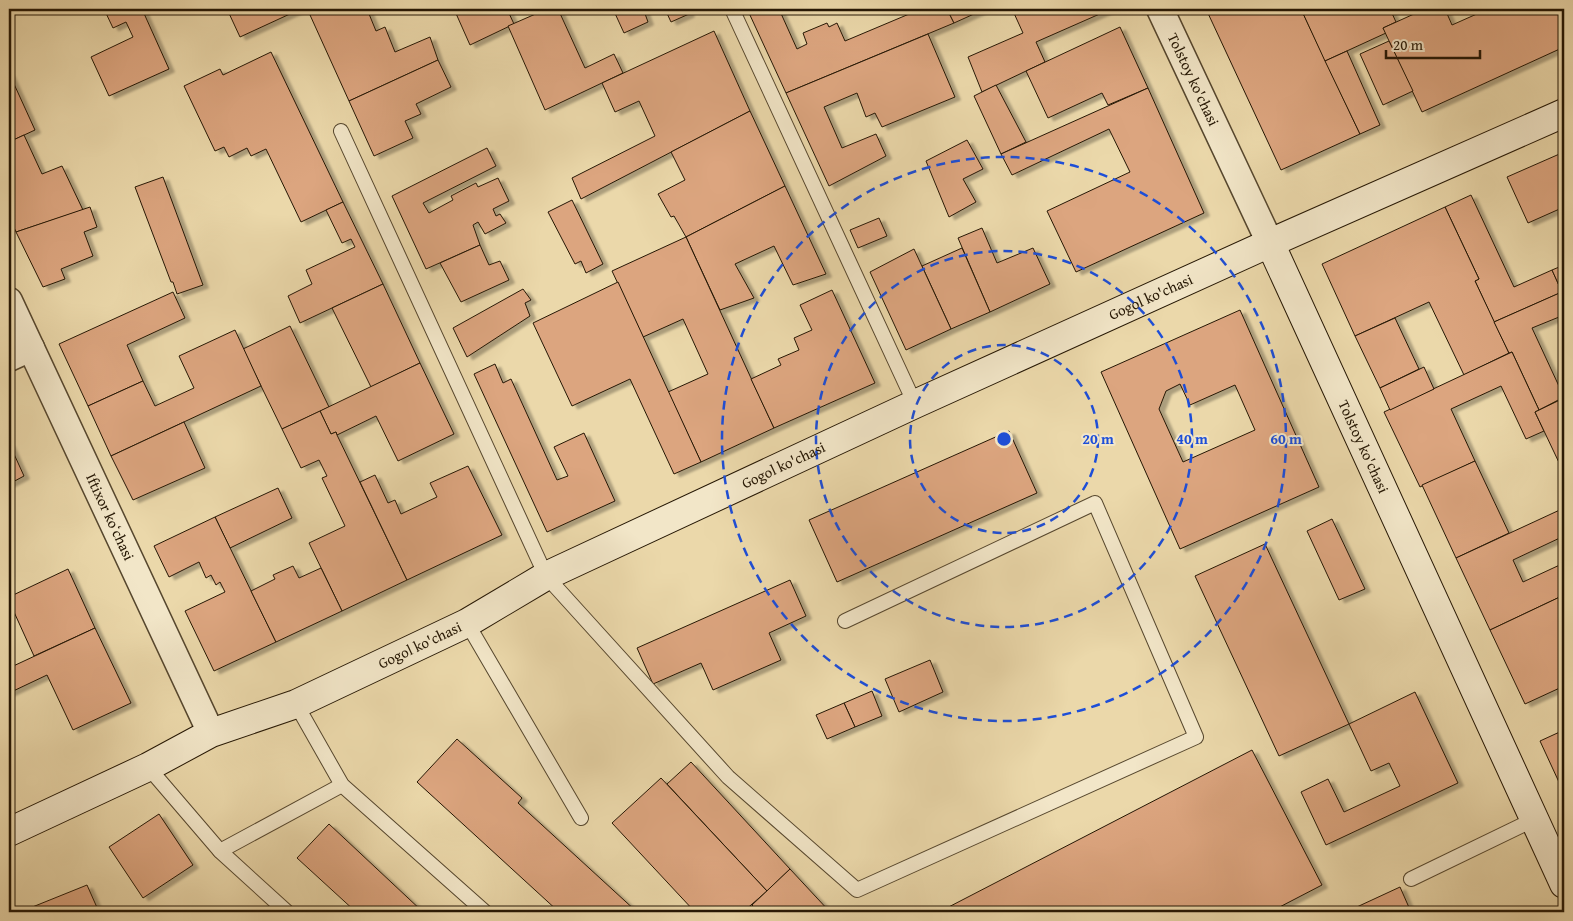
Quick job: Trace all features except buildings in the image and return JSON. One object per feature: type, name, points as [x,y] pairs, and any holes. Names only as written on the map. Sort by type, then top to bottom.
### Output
[{"type":"main road","name":"Gogol ko'chasi","points":[[9,832],[148,767],[212,734],[296,704],[467,623],[546,576],[915,404],[1270,243],[1564,113]]},
{"type":"main road","name":"Tolstoy ko'chasi","points":[[1270,243],[1564,884]]},
{"type":"street","name":"Tolstoy ko'chasi","points":[[1160,9],[1270,243]]},
{"type":"street","name":"Iftixor koʻchasi","points":[[9,302],[20,353],[212,734]]},
{"type":"lane","points":[[732,9],[915,404]]},
{"type":"lane","points":[[341,131],[546,576],[728,777],[857,890],[1196,736],[1095,503],[845,621]]},
{"type":"lane","points":[[467,623],[581,818]]},
{"type":"lane","points":[[296,704],[342,784],[484,912]]},
{"type":"lane","points":[[148,767],[220,851],[287,912]]},
{"type":"lane","points":[[220,851],[342,784]]},
{"type":"lane","points":[[1411,879],[1535,818]]}]
